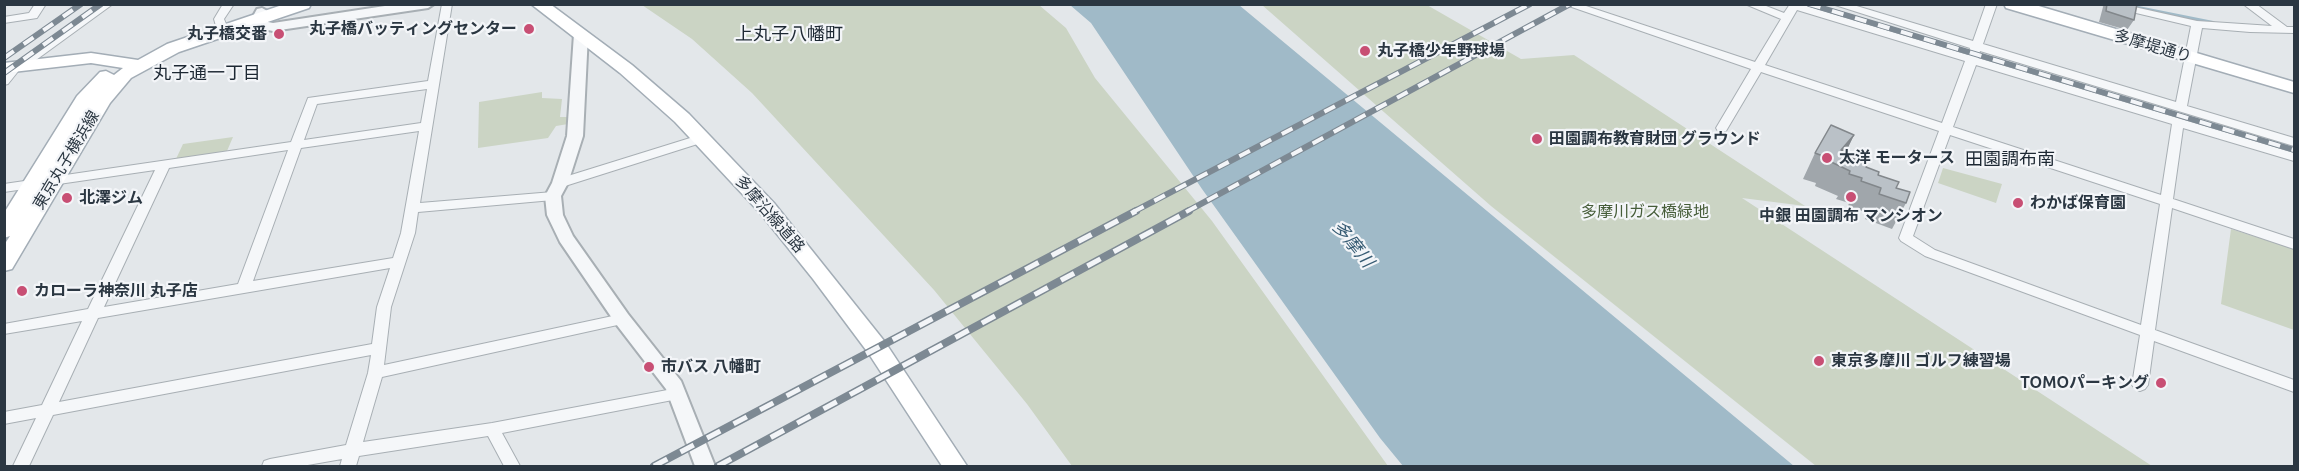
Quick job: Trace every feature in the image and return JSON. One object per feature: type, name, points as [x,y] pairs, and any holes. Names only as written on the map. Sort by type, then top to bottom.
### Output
[{"type":"main road","points":[[14,67],[78,58],[131,64],[284,4]]},
{"type":"main road","points":[[131,64],[166,42],[263,12],[303,4]]},
{"type":"main road","name":"多摩沿線道路","points":[[539,4],[626,69],[703,138],[821,274],[877,348],[955,466]]},
{"type":"main road","name":"多摩堤通り","points":[[2012,4],[2295,87]]},
{"type":"main road","name":"東京丸子横浜線","points":[[4,264],[108,92],[131,64]]},
{"type":"main road","name":"東京丸子横浜線","points":[[4,231],[84,100],[108,74],[131,64]]},
{"type":"street","points":[[4,20],[33,16],[41,4]]},
{"type":"street","points":[[4,82],[14,67],[108,4]]},
{"type":"street","points":[[220,24],[219,19],[229,4]]},
{"type":"street","points":[[263,12],[262,25],[273,27],[428,4]]},
{"type":"street","points":[[348,466],[355,450],[376,373],[384,307],[408,233],[447,4]]},
{"type":"street","points":[[1568,4],[2295,244]]},
{"type":"street","points":[[1750,4],[1787,18]]},
{"type":"street","points":[[1837,4],[1974,52],[2180,115],[2295,157]]},
{"type":"street","points":[[1992,4],[1906,234],[1910,241],[1935,255],[2295,386]]},
{"type":"street","points":[[2103,4],[2197,24],[2289,29]]},
{"type":"street","points":[[2248,4],[2289,29],[2295,38]]},
{"type":"street","points":[[1722,128],[1794,6],[1974,52]]},
{"type":"street","points":[[2140,385],[2166,202],[2197,24]]},
{"type":"street","points":[[581,34],[575,136],[556,190],[555,215],[566,238],[678,394],[705,466]]},
{"type":"street","points":[[244,288],[312,101],[434,84]]},
{"type":"street","points":[[2180,115],[2295,142]]},
{"type":"street","points":[[4,188],[425,126]]},
{"type":"street","points":[[412,208],[556,190],[703,138]]},
{"type":"street","points":[[21,466],[164,164]]},
{"type":"street","points":[[4,329],[397,262]]},
{"type":"street","points":[[376,373],[622,319]]},
{"type":"street","points":[[4,418],[380,348]]},
{"type":"street","points":[[270,466],[355,450],[492,429],[678,394]]},
{"type":"street","points":[[492,429],[512,466]]},
{"type":"green space","points":[[642,5],[1039,5],[1066,28],[1095,78],[1212,221],[1388,466],[1072,466],[1027,404],[934,290],[752,93],[692,39]]},
{"type":"green space","name":"多摩川ガス橋緑地","points":[[1262,5],[1427,5],[1521,59],[1574,55],[1805,206],[1742,198],[2152,466],[1816,466],[1491,206]]},
{"type":"green space","points":[[542,92],[542,98],[562,99],[560,117],[569,117],[568,124],[556,126],[548,138],[478,148],[479,102]]},
{"type":"green space","points":[[233,137],[227,151],[176,159],[183,144]]},
{"type":"green space","points":[[1943,168],[2002,184],[1996,203],[1938,183]]},
{"type":"green space","points":[[2231,229],[2294,249],[2294,330],[2221,304]]},
{"type":"water","name":"多摩川","points":[[1070,5],[1239,5],[1794,466],[1403,466],[1380,438],[1202,189],[1091,23]]},
{"type":"building","points":[[2107,4],[2137,4],[2134,20],[2106,11]]},
{"type":"building","points":[[1831,125],[1854,135],[1841,150],[1845,152],[1844,154],[1879,172],[1878,175],[1899,182],[1896,188],[1910,192],[1906,203],[1879,194],[1881,188],[1861,181],[1862,178],[1849,174],[1850,171],[1815,153]]},
{"type":"waterway","points":[[2133,7],[2213,23]]},
{"type":"railway","points":[[4,58],[81,4]]},
{"type":"railway","points":[[4,73],[101,4]]},
{"type":"railway","points":[[1133,212],[1530,4]]},
{"type":"railway","points":[[1186,212],[1570,4]]},
{"type":"railway","points":[[1809,4],[2294,150]]},
{"type":"railway","points":[[654,466],[1136,211]]},
{"type":"railway","points":[[718,466],[1189,211]]},
{"type":"place","name":"丸子橋バッティングセンター","points":[[529,29]]},
{"type":"place","name":"丸子橋交番","points":[[279,34]]},
{"type":"place","name":"丸子橋少年野球場","points":[[1365,51]]},
{"type":"place","name":"田園調布教育財団 グラウンド","points":[[1537,139]]},
{"type":"place","name":"太洋 モータース","points":[[1827,158]]},
{"type":"place","name":"中銀 田園調布 マンシオン","points":[[1851,197]]},
{"type":"place","name":"北澤ジム","points":[[67,198]]},
{"type":"place","name":"わかば保育園","points":[[2018,203]]},
{"type":"place","name":"カローラ神奈川 丸子店","points":[[22,291]]},
{"type":"place","name":"東京多摩川 ゴルフ練習場","points":[[1819,361]]},
{"type":"place","name":"市バス 八幡町","points":[[649,367]]},
{"type":"place","name":"TOMOパーキング","points":[[2161,383]]},
{"type":"district","name":"上丸子八幡町","points":[[789,34]]},
{"type":"district","name":"丸子通一丁目","points":[[207,73]]},
{"type":"district","name":"田園調布南","points":[[2010,159]]}]
